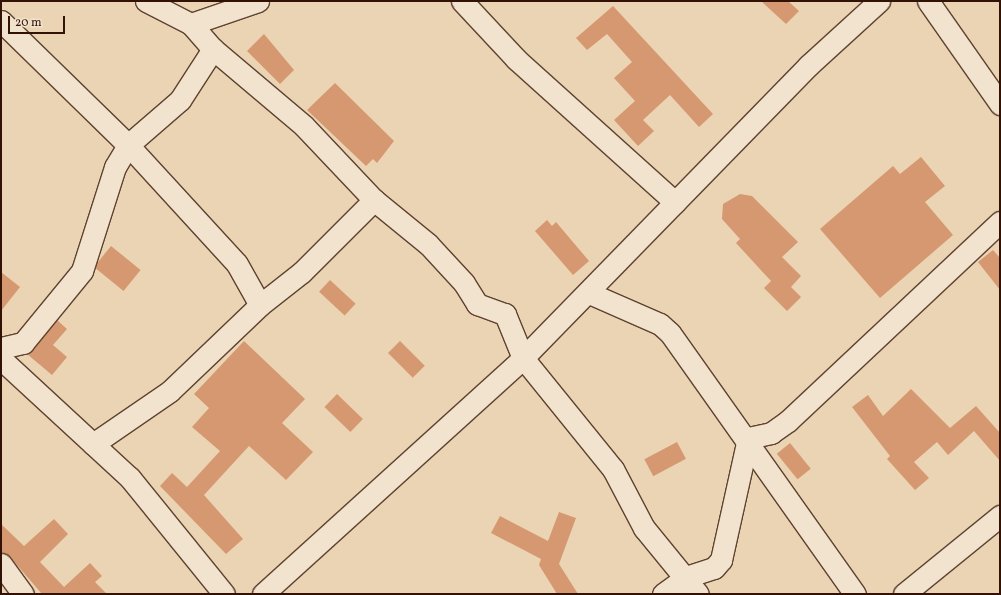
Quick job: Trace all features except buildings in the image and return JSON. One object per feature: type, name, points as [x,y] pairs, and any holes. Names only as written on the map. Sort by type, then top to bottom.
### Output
[{"type":"street","points":[[146,1],[191,24],[213,49],[304,126],[374,200],[428,244],[464,284],[477,304],[505,314],[523,358],[613,470],[644,528],[692,586]]},
{"type":"street","points":[[191,24],[258,1]]},
{"type":"street","points":[[462,1],[516,59],[675,202]]},
{"type":"street","points":[[263,594],[523,358],[589,294],[675,202],[809,65],[879,1]]},
{"type":"street","points":[[928,1],[1000,104]]},
{"type":"street","points":[[1,21],[128,145],[237,264],[260,305]]},
{"type":"street","points":[[1,348],[23,343],[82,271],[114,167],[128,145],[180,100],[213,49]]},
{"type":"street","points":[[93,444],[170,391],[260,305],[302,272],[374,200]]},
{"type":"street","points":[[748,438],[771,433],[788,421],[1000,222]]},
{"type":"street","points":[[589,294],[660,324],[670,333],[748,438],[769,476],[855,594]]},
{"type":"street","points":[[1,359],[130,478],[224,594]]},
{"type":"street","points":[[663,594],[692,586],[714,568],[721,560],[748,438]]},
{"type":"street","points":[[904,594],[1000,516]]},
{"type":"street","points":[[1,564],[23,594]]}]
